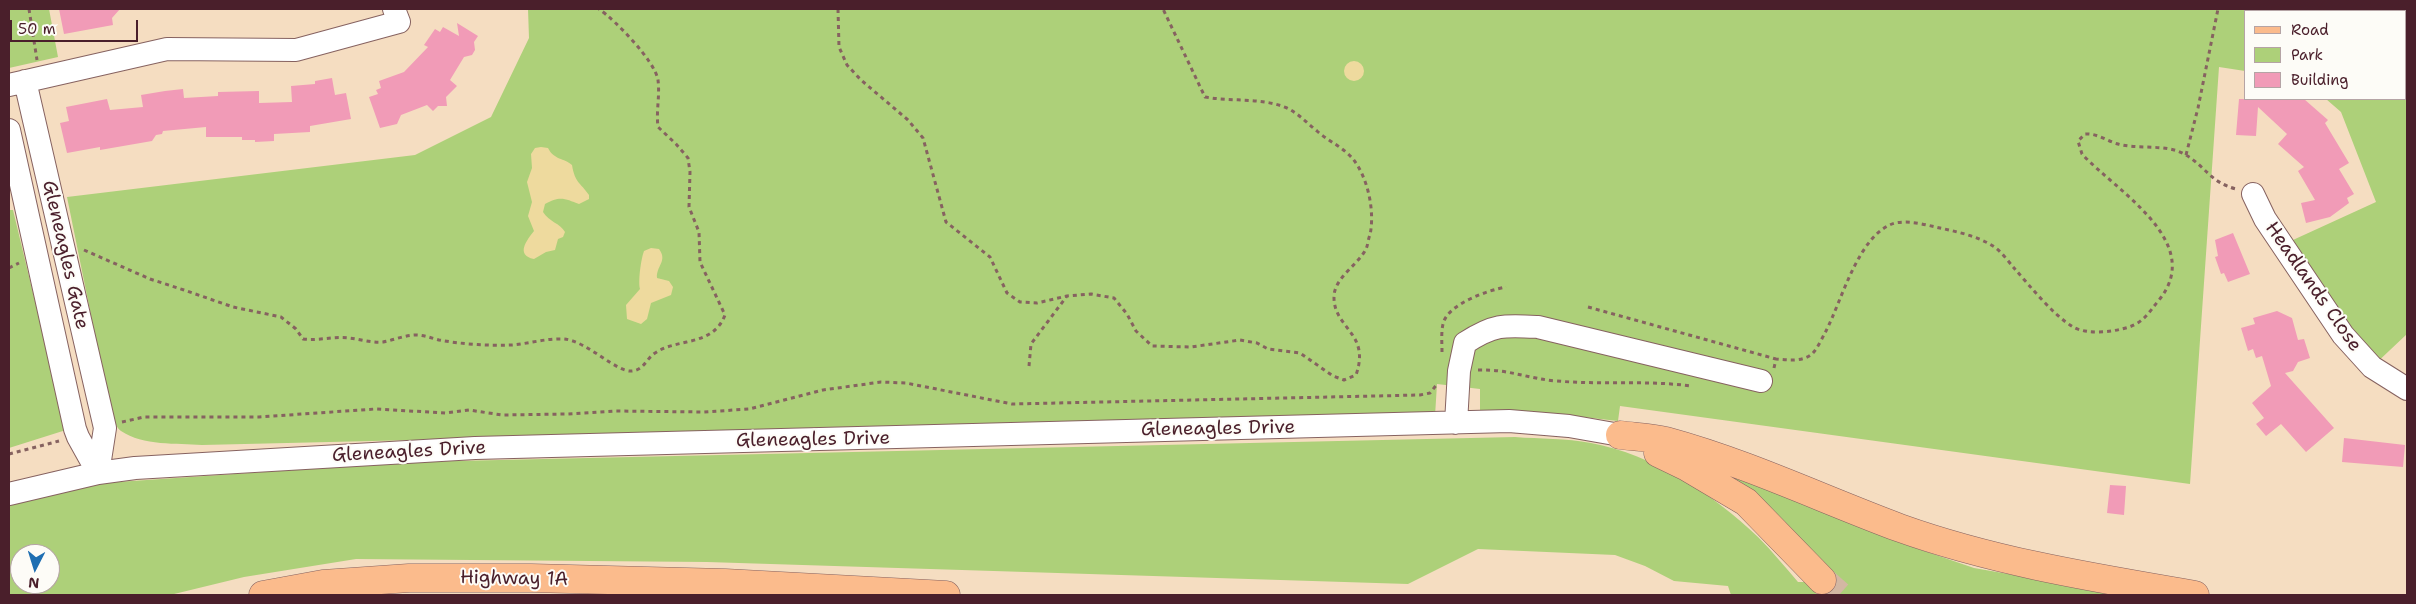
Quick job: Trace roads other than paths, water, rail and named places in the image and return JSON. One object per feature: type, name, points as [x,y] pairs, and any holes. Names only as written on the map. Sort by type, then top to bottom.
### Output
[{"type":"main road","points":[[1620,435],[1687,467],[1746,502],[1822,580]]},
{"type":"main road","points":[[1620,435],[1664,440],[1779,478],[1899,528],[1966,550],[2115,581],[2195,595]]},
{"type":"main road","name":"Highway 1A","points":[[263,595],[323,584],[409,578],[456,578],[725,583],[946,595]]},
{"type":"street","points":[[25,81],[167,49],[296,50],[399,22],[394,9]]},
{"type":"street","name":"Gleneagles Gate","points":[[25,81],[64,252],[111,427],[98,473]]},
{"type":"street","name":"Gleneagles Gate","points":[[9,130],[37,258],[71,439],[98,473]]},
{"type":"street","name":"Headlands Close","points":[[2253,194],[2265,219],[2347,340],[2372,367],[2407,389]]},
{"type":"street","points":[[1456,423],[1450,370],[1465,342],[1485,330],[1506,325],[1538,327],[1766,379]]},
{"type":"street","name":"Gleneagles Drive","points":[[9,494],[98,473],[175,465],[475,448],[1456,423],[1526,423],[1569,426],[1620,435]]},
{"type":"tunnel","points":[[1822,580],[1839,595]]}]
